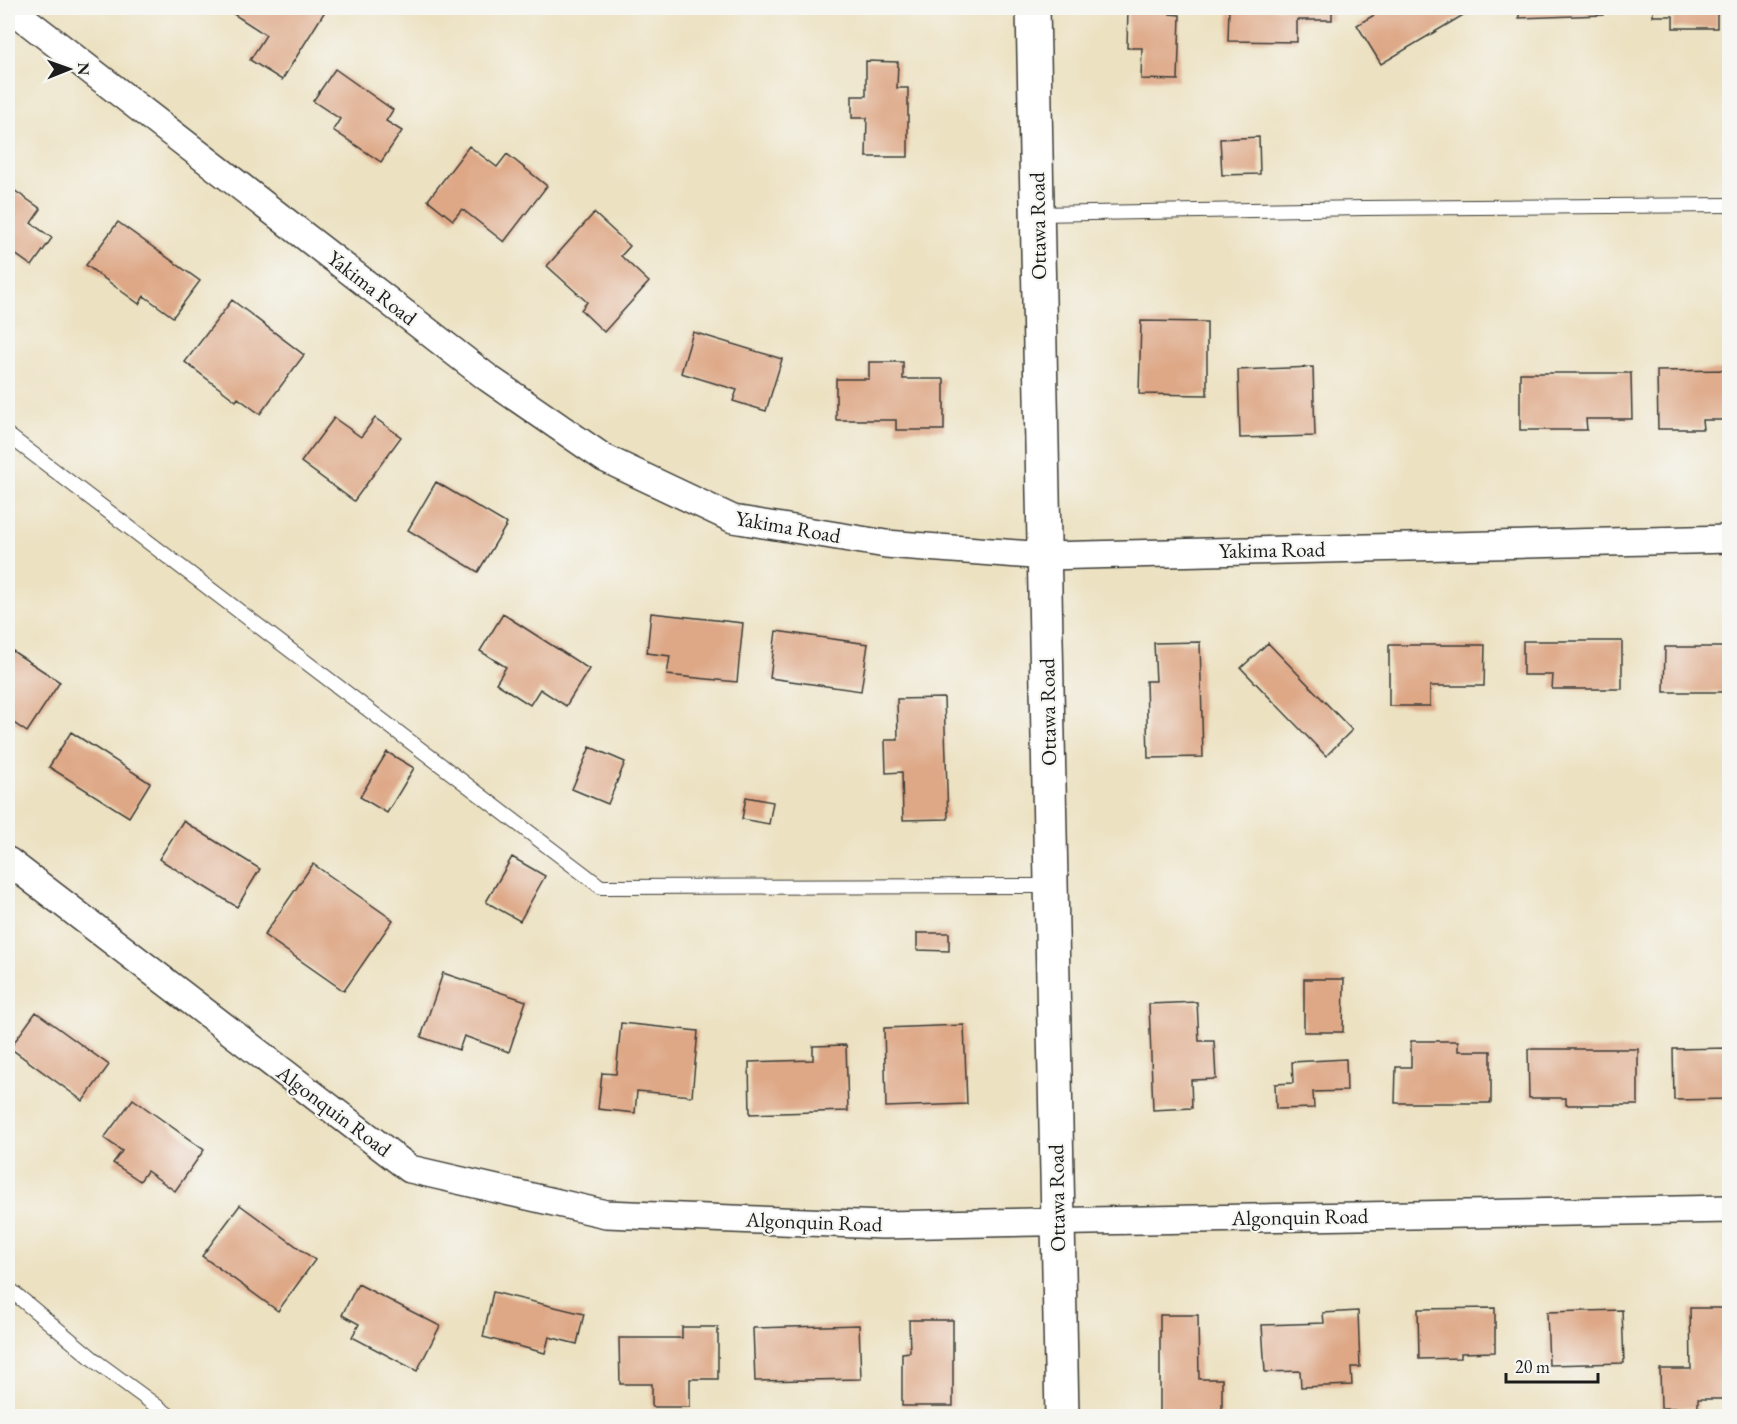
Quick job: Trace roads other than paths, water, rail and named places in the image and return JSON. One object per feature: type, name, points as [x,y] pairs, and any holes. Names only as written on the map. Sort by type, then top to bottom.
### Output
[{"type":"street","name":"Yakima Road","points":[[10,8],[488,378],[603,458],[733,519],[886,544],[1045,556],[1730,539]]},
{"type":"street","name":"Ottawa Road","points":[[1033,8],[1062,1416]]},
{"type":"street","name":"Algonquin Road","points":[[8,861],[410,1169],[606,1214],[883,1225],[1730,1209]]},
{"type":"lane","points":[[1038,214],[1730,205]]},
{"type":"lane","points":[[8,435],[601,887],[1051,886]]},
{"type":"lane","points":[[8,1288],[98,1363],[170,1416]]}]
